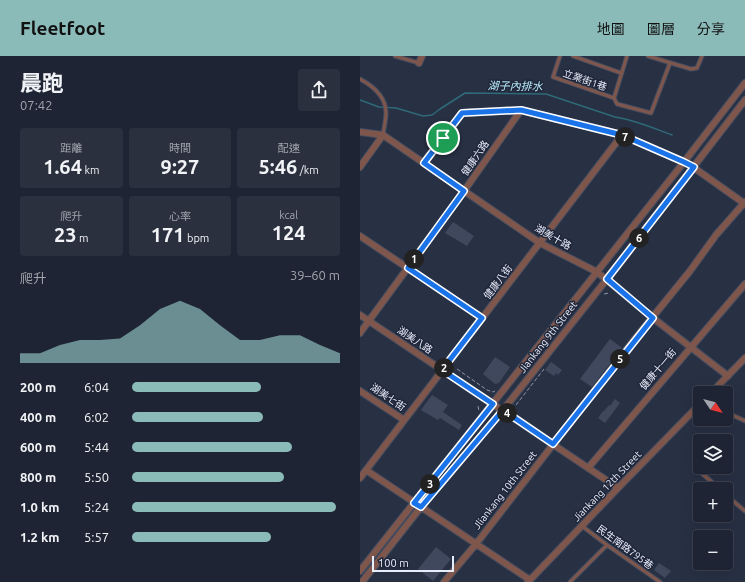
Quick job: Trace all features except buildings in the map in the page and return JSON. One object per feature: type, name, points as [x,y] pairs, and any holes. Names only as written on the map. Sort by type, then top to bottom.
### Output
[{"type":"street","points":[[419,63],[422,56]]},
{"type":"street","points":[[360,571],[745,83]]},
{"type":"street","name":"Jiankang 9th Street","points":[[362,582],[421,507],[503,410],[607,279],[745,100]]},
{"type":"street","points":[[424,163],[462,113],[521,110],[622,135],[694,167],[745,203]]},
{"type":"street","name":"健康六路","points":[[360,333],[521,110]]},
{"type":"street","name":"湖美十路","points":[[360,132],[383,135],[540,243],[597,272],[653,318],[728,376]]},
{"type":"street","points":[[360,168],[383,135]]},
{"type":"street","name":"健康八街","points":[[360,478],[622,135]]},
{"type":"street","name":"Jliankang 10th Street","points":[[444,582],[476,544],[690,271],[716,235],[745,203]]},
{"type":"street","points":[[360,236],[482,318]]},
{"type":"street","name":"健康十一街","points":[[588,468],[745,284]]},
{"type":"street","name":"湖美八路","points":[[360,315],[618,488]]},
{"type":"street","points":[[718,386],[745,358]]},
{"type":"street","name":"湖美七街","points":[[360,390],[404,420]]},
{"type":"street","name":"Jiankang 12th Street","points":[[529,581],[693,411]]},
{"type":"street","points":[[366,470],[529,581]]},
{"type":"lane","points":[[395,56],[419,63]]},
{"type":"lane","name":"立業街1巷","points":[[560,56],[552,77],[614,98],[617,104],[650,113],[670,63]]},
{"type":"lane","points":[[573,56],[621,73]]},
{"type":"lane","points":[[614,98],[627,56]]},
{"type":"lane","points":[[648,56],[691,69],[697,68],[702,56]]},
{"type":"lane","points":[[360,79],[375,90],[384,102],[386,112],[383,135]]},
{"type":"lane","points":[[733,415],[745,421]]},
{"type":"lane","points":[[703,474],[712,482]]},
{"type":"lane","points":[[733,501],[745,511]]},
{"type":"lane","name":"民生南路795巷","points":[[582,526],[660,582]]},
{"type":"lane","points":[[570,582],[607,545]]},
{"type":"path","points":[[457,369],[487,390],[493,392],[496,391]]},
{"type":"waterway","name":"湖子內排水","points":[[360,100],[379,107],[396,108],[423,116],[432,115],[465,93],[546,94],[615,117],[637,122],[672,135]]},
{"type":"route","points":[[521,110],[622,135],[694,167],[607,279],[653,318],[634,340],[553,444],[503,410],[421,507],[414,503],[493,404],[442,370],[482,318],[408,268],[464,191],[424,163],[443,138],[462,113],[521,110]]}]
